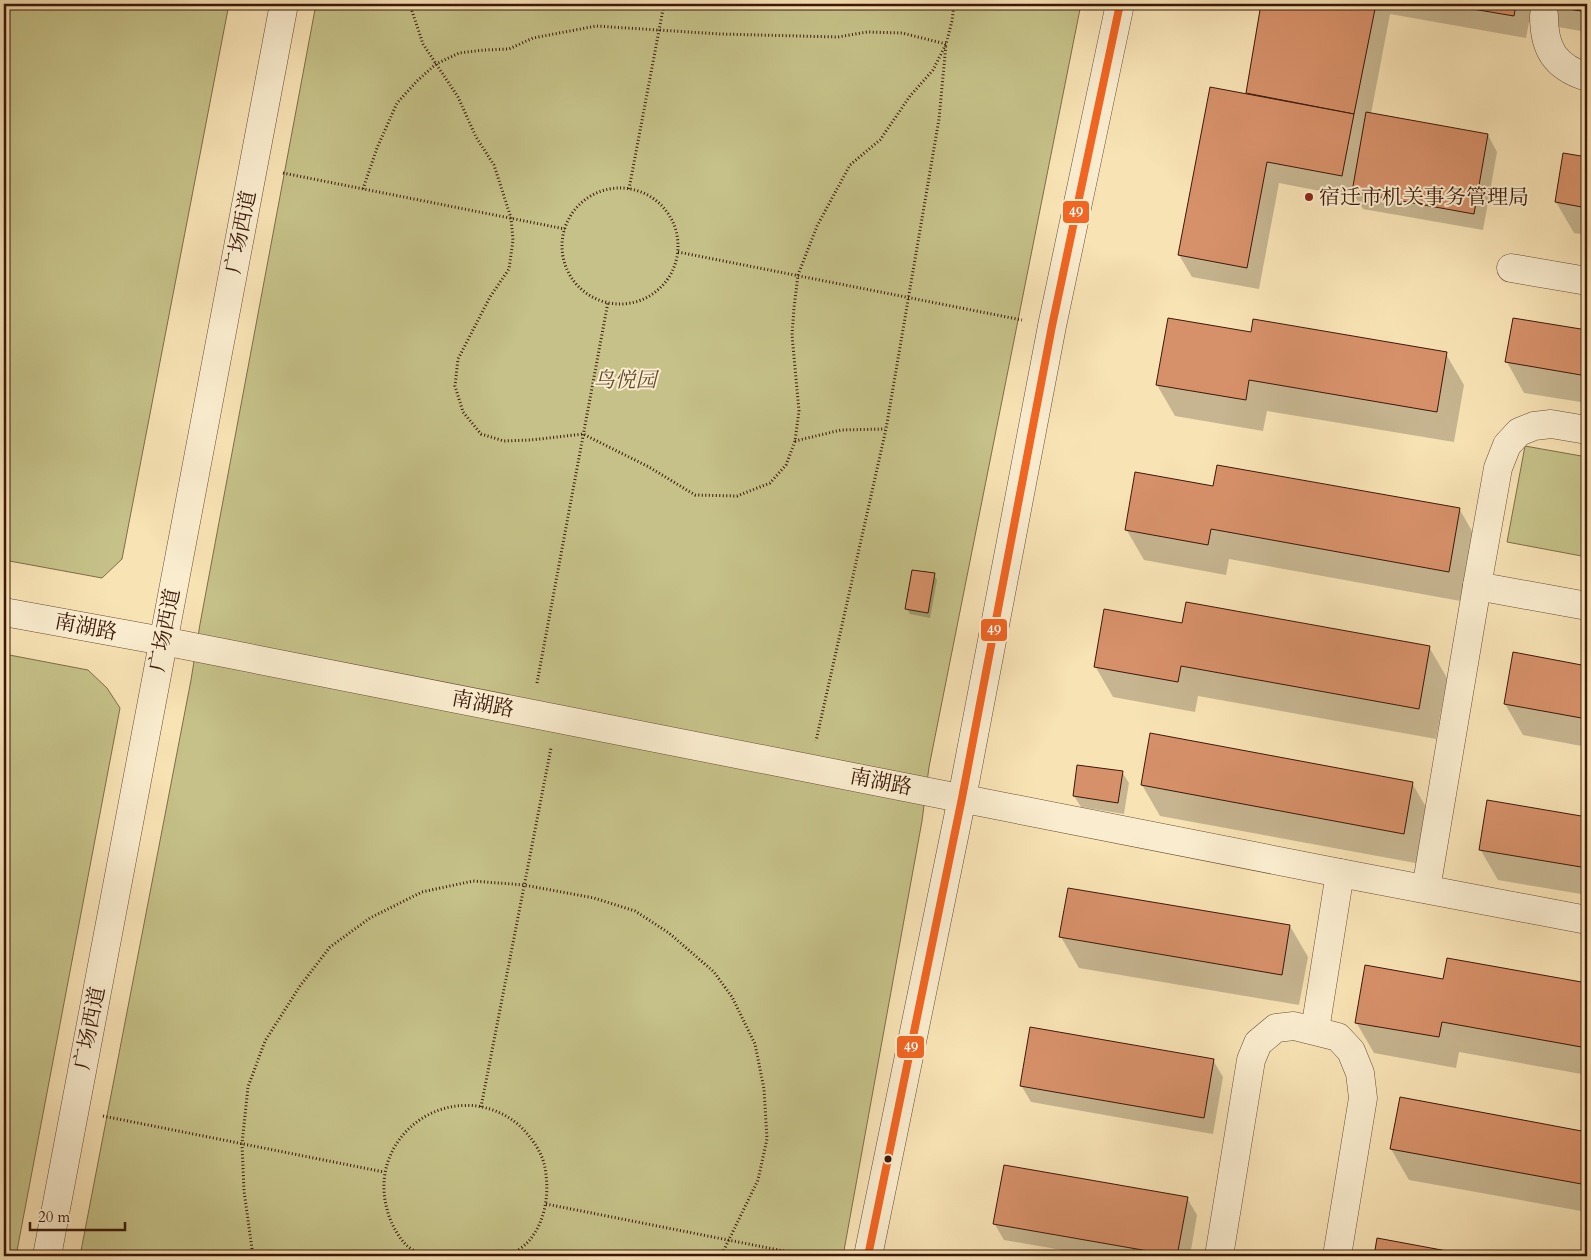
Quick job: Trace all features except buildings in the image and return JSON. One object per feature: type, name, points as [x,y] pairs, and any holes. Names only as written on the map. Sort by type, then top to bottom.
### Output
[{"type":"street","name":"广场西道","points":[[47,1256],[284,4]]},
{"type":"street","points":[[868,1256],[962,798],[1052,326],[1120,4]]},
{"type":"street","points":[[1544,16],[1544,35],[1552,53],[1569,70],[1587,77]]},
{"type":"street","points":[[1511,268],[1587,281]]},
{"type":"street","points":[[1426,889],[1498,468],[1507,445],[1519,432],[1534,426],[1552,424],[1587,430]]},
{"type":"street","points":[[1477,586],[1587,606]]},
{"type":"street","name":"南湖路","points":[[4,612],[163,641],[1587,920]]},
{"type":"street","points":[[1315,1030],[1340,873]]},
{"type":"street","points":[[1219,1256],[1251,1060],[1258,1043],[1276,1028],[1294,1026],[1338,1037],[1352,1051],[1360,1073],[1363,1098],[1337,1256]]},
{"type":"path","points":[[412,4],[411,8],[423,44],[458,97],[476,136],[494,165],[511,218],[513,240],[509,269],[490,297],[458,359],[455,386],[463,412],[482,434],[504,441],[584,434],[641,463],[695,495],[737,496],[770,483],[786,465],[795,441],[799,412],[792,335],[798,275],[817,226],[850,165],[880,140],[910,96],[933,70],[946,44]]},
{"type":"path","points":[[629,189],[664,4]]},
{"type":"path","points":[[809,768],[886,429],[939,119],[946,44],[954,4]]},
{"type":"path","points":[[363,189],[397,103],[436,64],[459,54],[509,49],[533,38],[596,26],[720,34],[838,37],[866,32],[902,33],[946,44]]},
{"type":"path","points":[[253,167],[565,229]]},
{"type":"path","points":[[616,188],[629,189],[654,198],[668,213],[676,231],[678,252],[673,270],[662,287],[645,298],[626,304],[608,302],[589,295],[575,283],[566,267],[562,250],[565,229],[570,215],[582,202],[598,192],[616,188]]},
{"type":"path","points":[[678,252],[1052,326]]},
{"type":"path","points":[[481,1107],[524,885],[544,716],[584,434],[608,302]]},
{"type":"path","points":[[795,441],[841,430],[886,429]]},
{"type":"path","points":[[254,1256],[244,1191],[242,1144],[248,1087],[265,1040],[300,986],[330,947],[370,918],[422,892],[473,882],[524,885],[594,898],[635,911],[669,933],[714,972],[732,997],[755,1044],[764,1089],[767,1139],[758,1180],[721,1256]]},
{"type":"path","points":[[422,1256],[406,1245],[390,1222],[383,1196],[384,1172],[394,1144],[412,1124],[436,1110],[462,1105],[489,1108],[514,1120],[534,1140],[545,1164],[548,1192],[542,1218],[528,1242],[510,1256]]},
{"type":"path","points":[[74,1111],[384,1172]]},
{"type":"path","points":[[546,1204],[808,1256]]},
{"type":"green space","points":[[4,4],[229,4],[122,559],[102,578],[4,560]]},
{"type":"green space","name":"鸟悦园","points":[[316,4],[1081,4],[929,767],[922,821],[843,1256],[80,1256],[191,680]]},
{"type":"green space","points":[[1525,446],[1587,457],[1587,557],[1507,542]]},
{"type":"green space","points":[[4,654],[88,670],[107,688],[120,708],[16,1256],[4,1256]]},
{"type":"transit line","name":"49","points":[[868,1256],[962,798],[1052,326],[1120,4]]},
{"type":"place","name":"宿迁市机关事务管理局","points":[[1309,197]]}]
